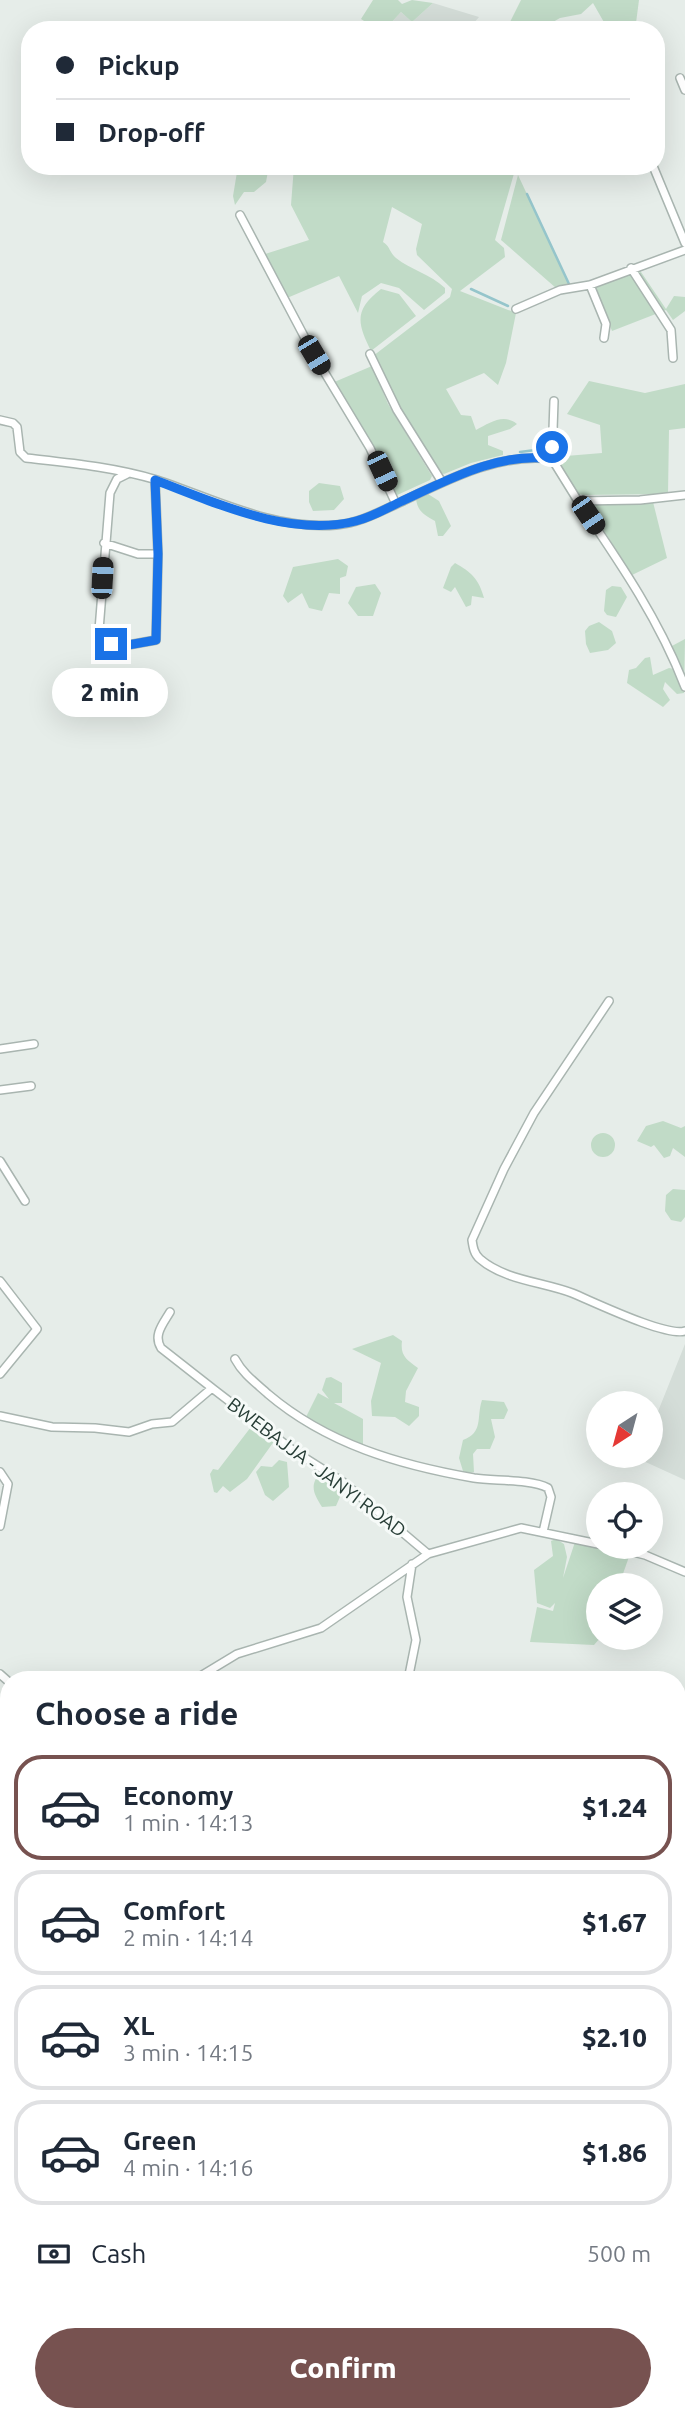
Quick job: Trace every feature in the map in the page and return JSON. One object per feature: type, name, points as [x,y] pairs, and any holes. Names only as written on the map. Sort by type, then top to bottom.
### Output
[{"type":"street","points":[[680,78],[685,90]]},
{"type":"street","points":[[657,175],[685,243]]},
{"type":"street","points":[[240,215],[314,355],[370,448],[396,504]]},
{"type":"street","points":[[516,309],[559,290],[590,285],[685,250]]},
{"type":"street","points":[[631,268],[671,330],[673,358]]},
{"type":"street","points":[[590,285],[606,324],[604,338]]},
{"type":"street","points":[[370,354],[397,410],[442,482]]},
{"type":"street","points":[[554,401],[552,459],[627,573],[657,626],[685,687]]},
{"type":"street","points":[[0,420],[18,427],[20,452],[26,458],[104,467],[155,480],[239,510],[311,525],[354,522],[442,482],[484,467],[512,460],[538,457],[552,459]]},
{"type":"street","points":[[128,473],[117,479],[111,488],[104,543],[99,630],[106,640],[117,647],[156,640],[158,554],[155,480]]},
{"type":"street","points":[[578,501],[640,500],[685,495]]},
{"type":"street","points":[[104,543],[130,552],[158,554]]},
{"type":"street","points":[[610,1000],[534,1114],[504,1169],[472,1240],[473,1250],[479,1259],[501,1271],[570,1292],[646,1323],[679,1333],[685,1331]]},
{"type":"street","points":[[0,1049],[34,1044]]},
{"type":"street","points":[[0,1090],[31,1086]]},
{"type":"street","points":[[0,1161],[25,1201]]},
{"type":"street","points":[[0,1281],[37,1329],[0,1374]]},
{"type":"street","points":[[170,1312],[159,1331],[158,1342],[161,1348],[212,1388]]},
{"type":"street","points":[[236,1359],[241,1370],[283,1406],[331,1437],[369,1453],[435,1471],[548,1488],[551,1497],[543,1532]]},
{"type":"street","name":"BWEBAJJA - JANYI ROAD","points":[[0,1416],[52,1427],[130,1432],[152,1424],[172,1422],[212,1388],[294,1451],[343,1482],[428,1554]]},
{"type":"street","points":[[0,1472],[8,1484],[0,1526]]},
{"type":"street","points":[[209,1671],[237,1654],[321,1628],[428,1554],[512,1529],[543,1532],[586,1541]]},
{"type":"street","points":[[654,1559],[685,1572]]},
{"type":"street","points":[[410,1671],[415,1640],[407,1597],[412,1563]]},
{"type":"shaded area","points":[[433,3],[479,17],[476,21],[413,21]]},
{"type":"shaded area","points":[[401,12],[411,21],[393,21]]},
{"type":"shaded area","points":[[685,1344],[685,1480],[659,1468],[663,1468],[663,1399]]},
{"type":"green space","points":[[373,0],[398,0],[402,4],[412,0],[433,3],[413,21],[401,12],[393,21],[361,19]]},
{"type":"green space","points":[[521,0],[639,0],[636,21],[603,21],[593,3],[581,14],[555,21],[510,21]]},
{"type":"green space","points":[[236,175],[267,175],[266,182],[254,192],[244,192],[235,205],[233,196]]},
{"type":"green space","points":[[293,175],[514,175],[495,240],[504,248],[505,257],[460,291],[516,313],[506,363],[498,385],[484,373],[446,389],[461,415],[471,416],[476,430],[502,419],[517,424],[488,436],[488,445],[503,451],[503,455],[441,473],[396,405],[373,356],[450,297],[452,289],[417,255],[422,224],[392,207],[383,242],[396,258],[433,279],[445,288],[445,293],[424,310],[399,288],[381,283],[362,296],[358,313],[339,276],[287,298],[262,255],[309,240],[291,205]]},
{"type":"green space","points":[[518,175],[569,286],[556,288],[501,240]]},
{"type":"green space","points":[[639,269],[666,309],[674,296],[685,297],[685,311],[673,320],[666,310],[612,331],[595,288]]},
{"type":"green space","points":[[381,289],[399,294],[416,316],[371,351],[361,325],[362,310]]},
{"type":"green space","points":[[372,366],[388,404],[432,476],[430,480],[395,496],[332,383]]},
{"type":"green space","points":[[589,381],[645,393],[685,384],[685,428],[669,430],[668,494],[576,493],[554,457],[602,453],[600,425],[567,414]]},
{"type":"green space","points":[[319,483],[340,486],[344,499],[334,510],[313,511],[309,502],[309,491]]},
{"type":"green space","points":[[428,494],[439,501],[451,526],[443,536],[438,536],[435,521],[424,515],[418,506],[416,498]]},
{"type":"green space","points":[[600,502],[653,502],[667,558],[632,575],[593,513],[594,507]]},
{"type":"green space","points":[[338,559],[348,566],[346,576],[340,578],[340,594],[329,593],[322,611],[309,608],[302,593],[288,603],[283,596],[293,567]]},
{"type":"green space","points":[[455,563],[474,577],[484,598],[472,596],[471,605],[466,607],[455,587],[451,592],[443,588]]},
{"type":"green space","points":[[375,584],[381,593],[373,616],[358,616],[348,603],[356,587]]},
{"type":"green space","points":[[612,586],[621,587],[627,597],[616,617],[607,615],[604,611],[606,590]]},
{"type":"green space","points":[[599,622],[612,631],[616,643],[608,650],[590,653],[585,631]]},
{"type":"green space","points":[[685,639],[684,693],[677,694],[665,682],[663,689],[670,700],[663,707],[627,683],[629,670],[636,668],[645,658],[650,657],[653,675],[669,668],[680,670],[670,647]]},
{"type":"green space","points":[[663,1121],[681,1128],[685,1126],[685,1157],[673,1148],[670,1156],[664,1158],[654,1145],[651,1147],[637,1141],[646,1126]]},
{"type":"green space","points":[[603,1133],[612,1136],[615,1145],[612,1154],[603,1157],[594,1154],[591,1145],[594,1136]]},
{"type":"green space","points":[[673,1189],[685,1190],[685,1217],[681,1222],[671,1220],[665,1211],[666,1195]]},
{"type":"green space","points":[[393,1335],[402,1341],[405,1357],[418,1368],[406,1391],[405,1402],[419,1407],[419,1416],[409,1426],[395,1417],[372,1416],[371,1401],[381,1363],[352,1349]]},
{"type":"green space","points":[[331,1377],[342,1383],[342,1403],[334,1403],[363,1419],[363,1447],[305,1419],[318,1393],[329,1399],[322,1390],[326,1378]]},
{"type":"green space","points":[[482,1400],[504,1402],[508,1410],[504,1419],[491,1419],[495,1437],[490,1449],[477,1449],[473,1454],[474,1472],[468,1473],[463,1471],[459,1458],[463,1440],[477,1429]]},
{"type":"green space","points":[[254,1423],[275,1440],[247,1479],[230,1492],[223,1486],[217,1493],[214,1492],[210,1474],[213,1469],[218,1470]]},
{"type":"green space","points":[[279,1460],[287,1462],[289,1487],[273,1501],[265,1495],[256,1472],[261,1466],[272,1467]]},
{"type":"green space","points":[[320,1473],[343,1490],[336,1506],[322,1507],[317,1498],[314,1486]]},
{"type":"green space","points":[[556,1539],[564,1544],[567,1557],[563,1578],[575,1542],[586,1544],[586,1559],[628,1559],[623,1573],[586,1573],[586,1645],[530,1642],[537,1607],[553,1611],[555,1603],[550,1608],[537,1603],[534,1570],[553,1556],[551,1541]]},
{"type":"waterway","points":[[527,194],[569,284],[567,287]]},
{"type":"waterway","points":[[471,289],[508,306]]},
{"type":"waterway","points":[[520,452],[543,449],[544,438]]},
{"type":"route","points":[[111,644],[117,647],[156,640],[158,554],[155,480],[239,510],[286,522],[335,525],[370,517],[442,482],[484,467],[512,460],[538,457],[552,459],[552,447]]}]
